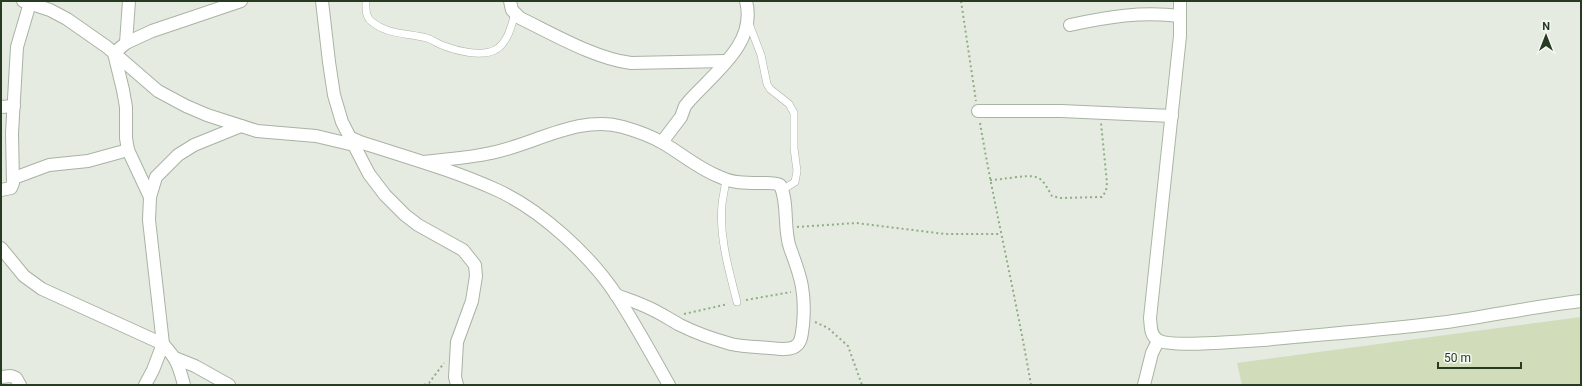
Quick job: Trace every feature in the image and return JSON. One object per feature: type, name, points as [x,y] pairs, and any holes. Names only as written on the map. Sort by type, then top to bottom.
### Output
[{"type":"street","points":[[126,43],[129,1]]},
{"type":"street","points":[[114,53],[126,43],[152,31],[241,1]]},
{"type":"street","points":[[322,1],[334,95],[342,122],[369,174],[385,195],[405,215],[418,226],[463,250],[475,265],[476,276],[472,301],[458,342],[455,377],[457,385]]},
{"type":"street","points":[[510,1],[512,10],[520,18],[616,61],[631,63],[726,61]]},
{"type":"street","points":[[662,142],[681,117],[685,106],[738,46],[744,35],[748,21],[746,1]]},
{"type":"street","points":[[1180,1],[1180,36],[1150,318],[1151,330],[1154,337],[1158,341],[1172,343],[1215,343],[1339,334],[1446,322],[1581,301]]},
{"type":"street","points":[[1,190],[11,188],[14,178],[12,133],[17,46],[27,2],[50,6],[114,53],[158,91],[207,115],[257,131],[316,136],[360,142],[424,162],[499,191],[534,211],[591,263],[616,295],[669,385]]},
{"type":"street","points":[[1070,25],[1109,16],[1127,14],[1162,13],[1180,16]]},
{"type":"street","points":[[114,53],[126,107],[126,138],[128,150],[150,197]]},
{"type":"street","points":[[1,107],[14,106]]},
{"type":"street","points":[[978,111],[1100,112],[1172,116]]},
{"type":"street","points":[[424,162],[491,153],[546,137],[572,127],[602,124],[622,126],[644,134],[662,142],[706,171],[726,179],[746,183],[777,184],[782,190],[789,244],[803,289],[804,316],[800,340],[797,346],[777,349],[732,344],[706,336],[680,325],[648,307],[616,295]]},
{"type":"street","points":[[144,385],[153,370],[163,344],[149,220],[150,197],[156,177],[178,155],[194,145],[241,126]]},
{"type":"street","points":[[14,178],[49,165],[88,161],[128,150]]},
{"type":"street","points":[[1,248],[24,276],[42,288],[163,344],[179,365],[184,385]]},
{"type":"street","points":[[1141,384],[1158,341]]},
{"type":"street","points":[[175,358],[195,366],[229,385]]},
{"type":"street","points":[[1,377],[11,376],[16,378],[20,385]]},
{"type":"lane","points":[[366,1],[368,17],[383,29],[414,37],[426,38],[443,46],[459,50],[484,54],[494,50],[502,44],[516,14]]},
{"type":"lane","points":[[748,21],[761,55],[767,84],[770,89],[789,104],[794,113],[794,148],[797,177],[795,182],[782,190]]},
{"type":"lane","points":[[726,179],[722,204],[722,232],[725,257],[737,302]]},
{"type":"path","points":[[961,1],[990,180],[1017,307],[1031,385]]},
{"type":"path","points":[[990,180],[1016,177],[1037,177],[1044,182],[1052,196],[1060,198],[1102,197],[1106,191],[1106,183],[1100,112]]},
{"type":"path","points":[[786,228],[856,224],[945,234],[1001,234]]},
{"type":"path","points":[[804,316],[828,328],[848,346],[862,385]]},
{"type":"path","points":[[424,385],[433,378],[447,358]]},
{"type":"green space","points":[[1581,317],[1581,385],[1242,385],[1237,363]]}]
